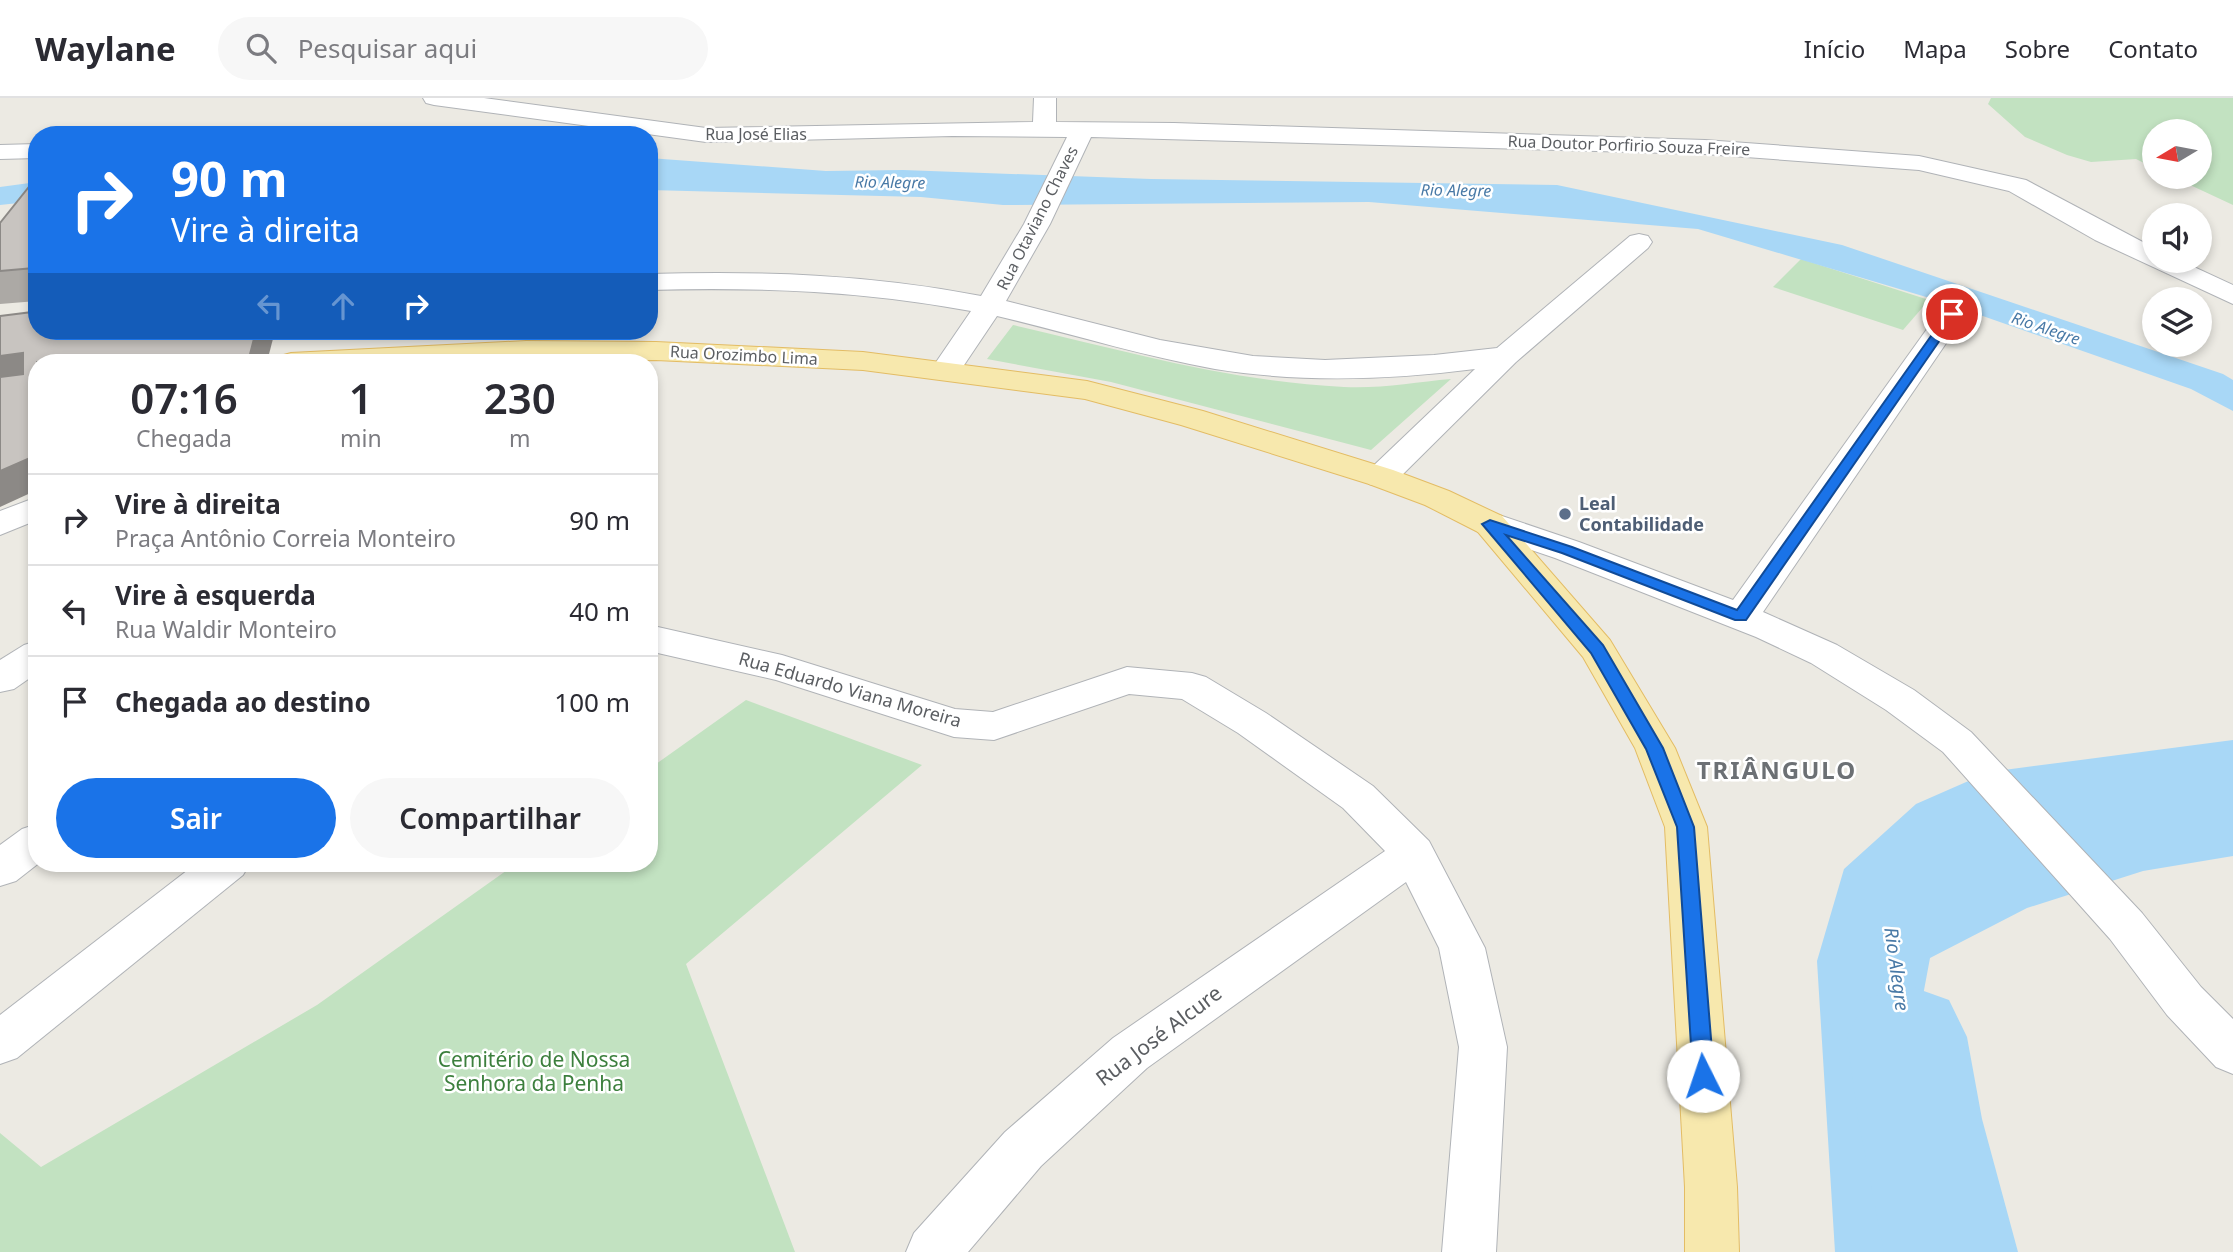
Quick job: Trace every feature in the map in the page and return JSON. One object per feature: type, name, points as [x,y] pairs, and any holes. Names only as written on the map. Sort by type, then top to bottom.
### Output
[{"type":"main road","name":"Rua Orozimbo Lima","points":[[448,354],[526,350],[630,351],[863,361],[1087,390],[1192,418],[1381,477],[1437,498],[1490,524]]},
{"type":"main road","points":[[1490,524],[1597,649],[1655,748],[1686,827],[1712,1187],[1712,1252]]},
{"type":"street","name":"Rua José Elias","points":[[433,98],[640,126]]},
{"type":"street","points":[[1044,130],[1045,98]]},
{"type":"street","name":"Rua José Elias","points":[[658,128],[706,135],[952,129],[1082,130]]},
{"type":"street","name":"Rua Otaviano Chaves","points":[[945,371],[991,306],[1063,174],[1082,130]]},
{"type":"street","name":"Rua Doutor Porfirio Souza Freire","points":[[1082,130],[1387,136],[1706,147],[1919,163],[2017,185],[2142,252]]},
{"type":"street","points":[[0,152],[28,151]]},
{"type":"street","points":[[1381,477],[1506,356],[1639,242]]},
{"type":"street","points":[[2185,273],[2233,296]]},
{"type":"street","points":[[658,282],[783,279],[883,289],[991,306],[1092,333],[1216,360],[1301,370],[1378,370],[1506,356]]},
{"type":"street","points":[[1740,617],[1952,314]]},
{"type":"street","points":[[0,524],[28,511]]},
{"type":"street","points":[[1490,524],[1567,550],[1740,617],[1824,654],[1900,700],[1957,742],[2126,926],[2184,1001],[2233,1052]]},
{"type":"street","name":"Rua Eduardo Viana Moreira","points":[[658,640],[782,668],[954,723],[994,726],[1127,680],[1192,687],[1252,723],[1358,797],[1414,853],[1462,948],[1483,1047],[1469,1252]]},
{"type":"street","points":[[0,679],[28,660]]},
{"type":"street","points":[[0,869],[28,848]]},
{"type":"street","name":"Rua José Alcure","points":[[933,1252],[1023,1149],[1130,1053],[1414,853]]},
{"type":"street","points":[[0,1043],[217,872]]},
{"type":"green space","points":[[1991,98],[2233,98],[2233,205],[2199,189],[2212,189],[2212,119],[2142,119],[2142,162],[2136,159],[2091,162],[2025,137],[1988,104]]},
{"type":"green space","points":[[1801,259],[1929,300],[1903,330],[1773,287]]},
{"type":"green space","points":[[1013,325],[1177,364],[1260,379],[1371,387],[1451,379],[1371,450],[1111,382],[987,359]]},
{"type":"green space","name":"Cemitério de Nossa Senhora da Penha","points":[[746,700],[922,765],[686,964],[795,1252],[0,1252],[0,1133],[41,1167],[317,1005],[504,872],[658,872],[658,763]]},
{"type":"water","points":[[658,159],[826,171],[903,170],[1151,179],[1557,185],[1842,245],[2142,347],[2142,357],[2173,357],[2223,374],[2233,380],[2233,411],[2191,389],[1943,302],[1698,229],[1369,202],[1003,205],[921,197],[658,190]]},
{"type":"water","points":[[28,183],[28,202],[0,205],[0,187]]},
{"type":"water","points":[[2233,740],[2233,856],[2143,871],[2027,908],[1930,958],[1911,1060],[1937,1198],[1955,1252],[1835,1252],[1817,961],[1844,869],[1916,804],[1989,772]]},
{"type":"building","points":[[28,188],[28,269],[0,271],[0,223]]},
{"type":"building","points":[[28,312],[28,340],[254,340],[250,354],[28,354],[28,459],[0,471],[0,377],[23,374],[23,353],[0,356],[0,316]]},
{"type":"waterway","name":"Rio Alegre","points":[[1907,1037],[1920,1119],[1951,1252]]},
{"type":"place","name":"Leal Contabilidade","points":[[1565,514]]},
{"type":"district","name":"TRIÂNGULO","points":[[1777,771]]},
{"type":"route","points":[[1703,1076],[1686,827],[1655,748],[1597,649],[1490,524],[1567,550],[1740,617],[1952,314]]}]
